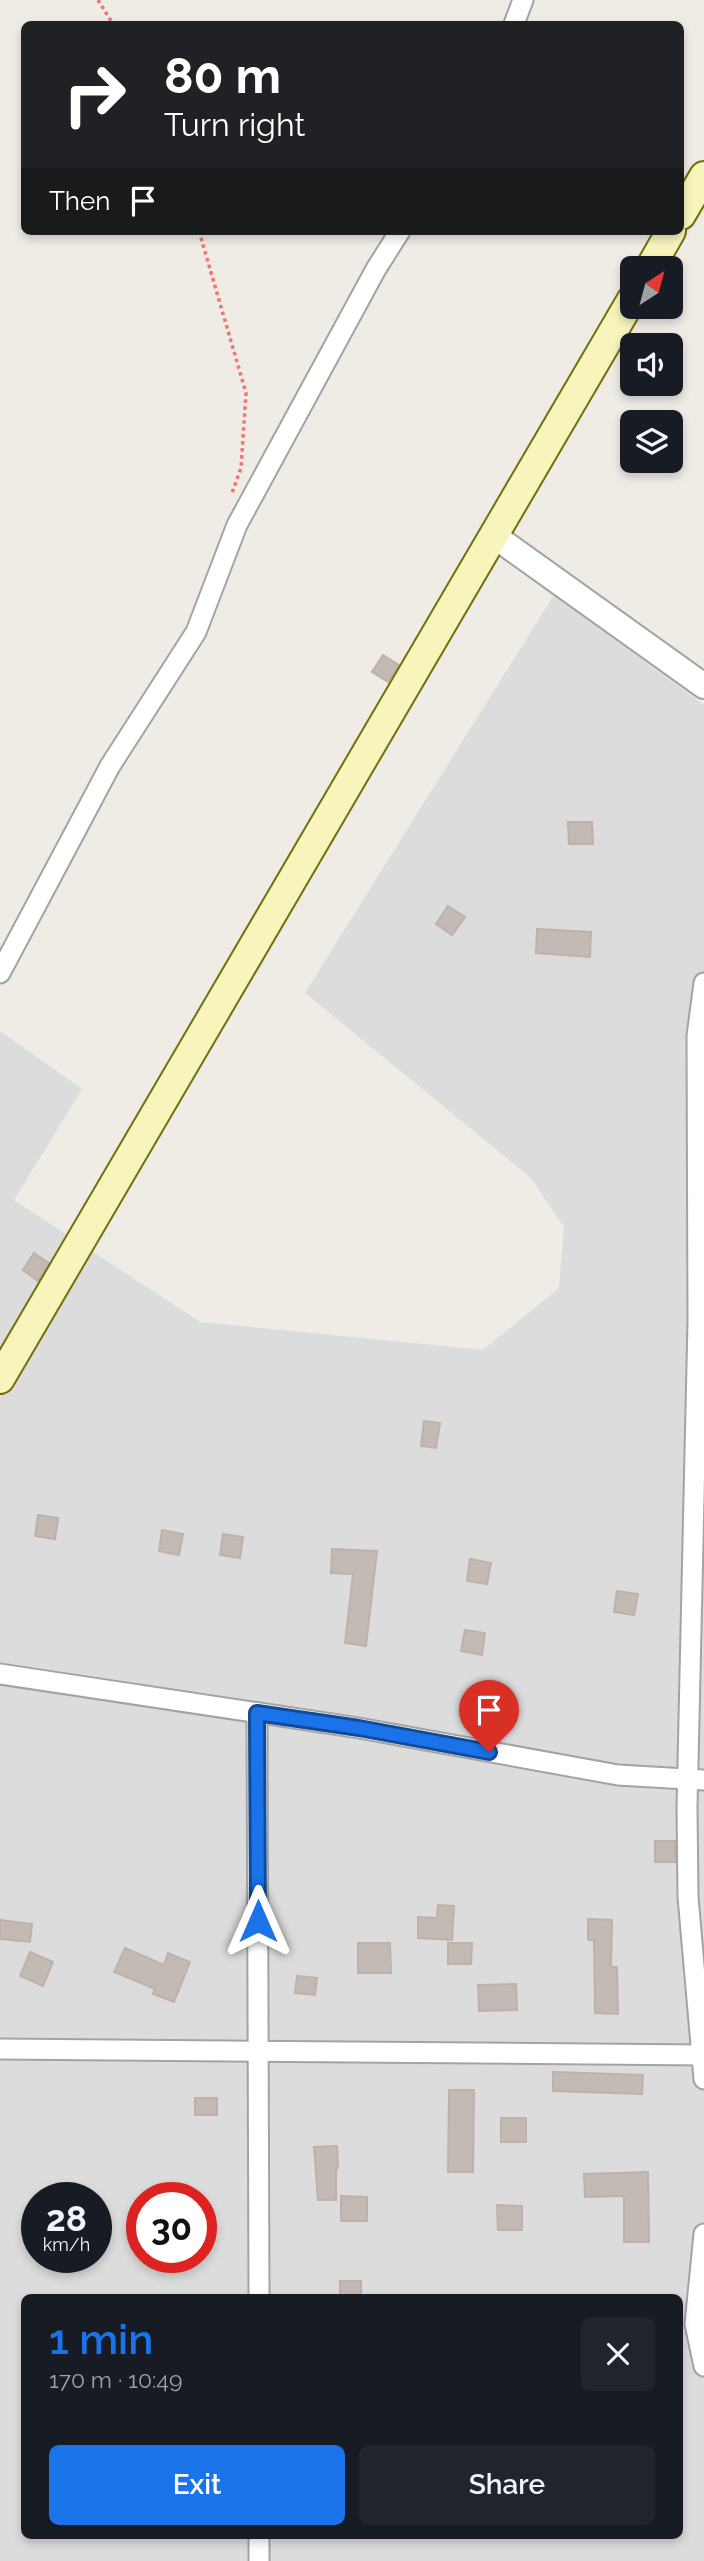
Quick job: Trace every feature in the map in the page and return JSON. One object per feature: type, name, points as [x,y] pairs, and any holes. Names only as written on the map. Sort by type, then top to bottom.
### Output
[{"type":"main road","points":[[684,210],[704,176]]},
{"type":"main road","points":[[657,256],[669,235]]},
{"type":"main road","points":[[0,1379],[620,319]]},
{"type":"street","points":[[515,21],[523,0]]},
{"type":"street","points":[[0,973],[110,766],[196,632],[237,524],[376,269],[397,235]]},
{"type":"street","points":[[493,535],[704,686]]},
{"type":"street","points":[[704,983],[697,1036],[696,1780],[688,1897],[704,2079]]},
{"type":"street","points":[[0,1674],[359,1728],[618,1775],[696,1780]]},
{"type":"street","points":[[257,1713],[259,2294]]},
{"type":"street","points":[[0,2049],[703,2055]]},
{"type":"street","points":[[704,2234],[695,2324],[704,2366]]},
{"type":"street","points":[[259,2539],[259,2561]]},
{"type":"path","points":[[98,0],[111,21]]},
{"type":"path","points":[[200,235],[246,393],[241,468],[229,502]]},
{"type":"shaded area","points":[[554,595],[704,705],[704,2561],[0,2561],[0,1031],[82,1089],[14,1200],[200,1322],[483,1350],[559,1288],[564,1227],[531,1178],[305,993]]},
{"type":"building","points":[[383,655],[399,665],[388,682],[372,672]]},
{"type":"building","points":[[568,822],[592,822],[593,844],[569,844]]},
{"type":"building","points":[[448,906],[465,917],[452,935],[436,924]]},
{"type":"building","points":[[537,929],[591,932],[590,957],[536,953]]},
{"type":"building","points":[[34,1253],[49,1263],[38,1281],[23,1270]]},
{"type":"building","points":[[424,1421],[440,1423],[436,1448],[421,1446]]},
{"type":"building","points":[[38,1515],[58,1518],[55,1539],[35,1536]]},
{"type":"building","points":[[162,1530],[183,1534],[179,1555],[159,1551]]},
{"type":"building","points":[[223,1534],[243,1537],[240,1558],[220,1555]]},
{"type":"building","points":[[332,1549],[377,1551],[366,1646],[345,1643],[353,1574],[331,1573]]},
{"type":"building","points":[[470,1559],[491,1563],[487,1584],[467,1581]]},
{"type":"building","points":[[617,1591],[638,1594],[634,1615],[614,1612]]},
{"type":"building","points":[[465,1630],[485,1633],[482,1655],[461,1651]]},
{"type":"building","points":[[655,1841],[675,1841],[675,1862],[655,1862]]},
{"type":"building","points":[[438,1905],[454,1906],[452,1940],[418,1938],[418,1917],[437,1918]]},
{"type":"building","points":[[588,1919],[612,1920],[611,1967],[617,1967],[618,2014],[595,2013],[594,1940],[588,1940]]},
{"type":"building","points":[[0,1920],[32,1924],[30,1942],[0,1939]]},
{"type":"building","points":[[358,1943],[390,1943],[391,1973],[358,1973]]},
{"type":"building","points":[[448,1943],[472,1943],[471,1964],[448,1964]]},
{"type":"building","points":[[125,1948],[164,1965],[168,1953],[190,1962],[174,2002],[153,1994],[155,1989],[114,1972]]},
{"type":"building","points":[[30,1952],[53,1962],[43,1986],[20,1976]]},
{"type":"building","points":[[297,1976],[317,1978],[315,1995],[295,1993]]},
{"type":"building","points":[[516,1984],[517,2010],[479,2011],[478,1985]]},
{"type":"building","points":[[553,2072],[643,2075],[642,2094],[553,2091]]},
{"type":"building","points":[[449,2090],[474,2090],[473,2172],[448,2172]]},
{"type":"building","points":[[195,2098],[217,2098],[217,2115],[195,2115]]},
{"type":"building","points":[[501,2118],[526,2118],[526,2142],[501,2142]]},
{"type":"building","points":[[337,2146],[336,2200],[318,2200],[314,2147]]},
{"type":"building","points":[[648,2172],[649,2242],[624,2242],[624,2196],[585,2197],[584,2174]]},
{"type":"building","points":[[341,2196],[367,2197],[367,2221],[341,2221]]},
{"type":"building","points":[[497,2205],[522,2206],[522,2230],[498,2230]]},
{"type":"building","points":[[340,2281],[361,2281],[361,2294],[340,2294]]},
{"type":"route","points":[[258,1921],[257,1713],[359,1728],[489,1752]]}]
